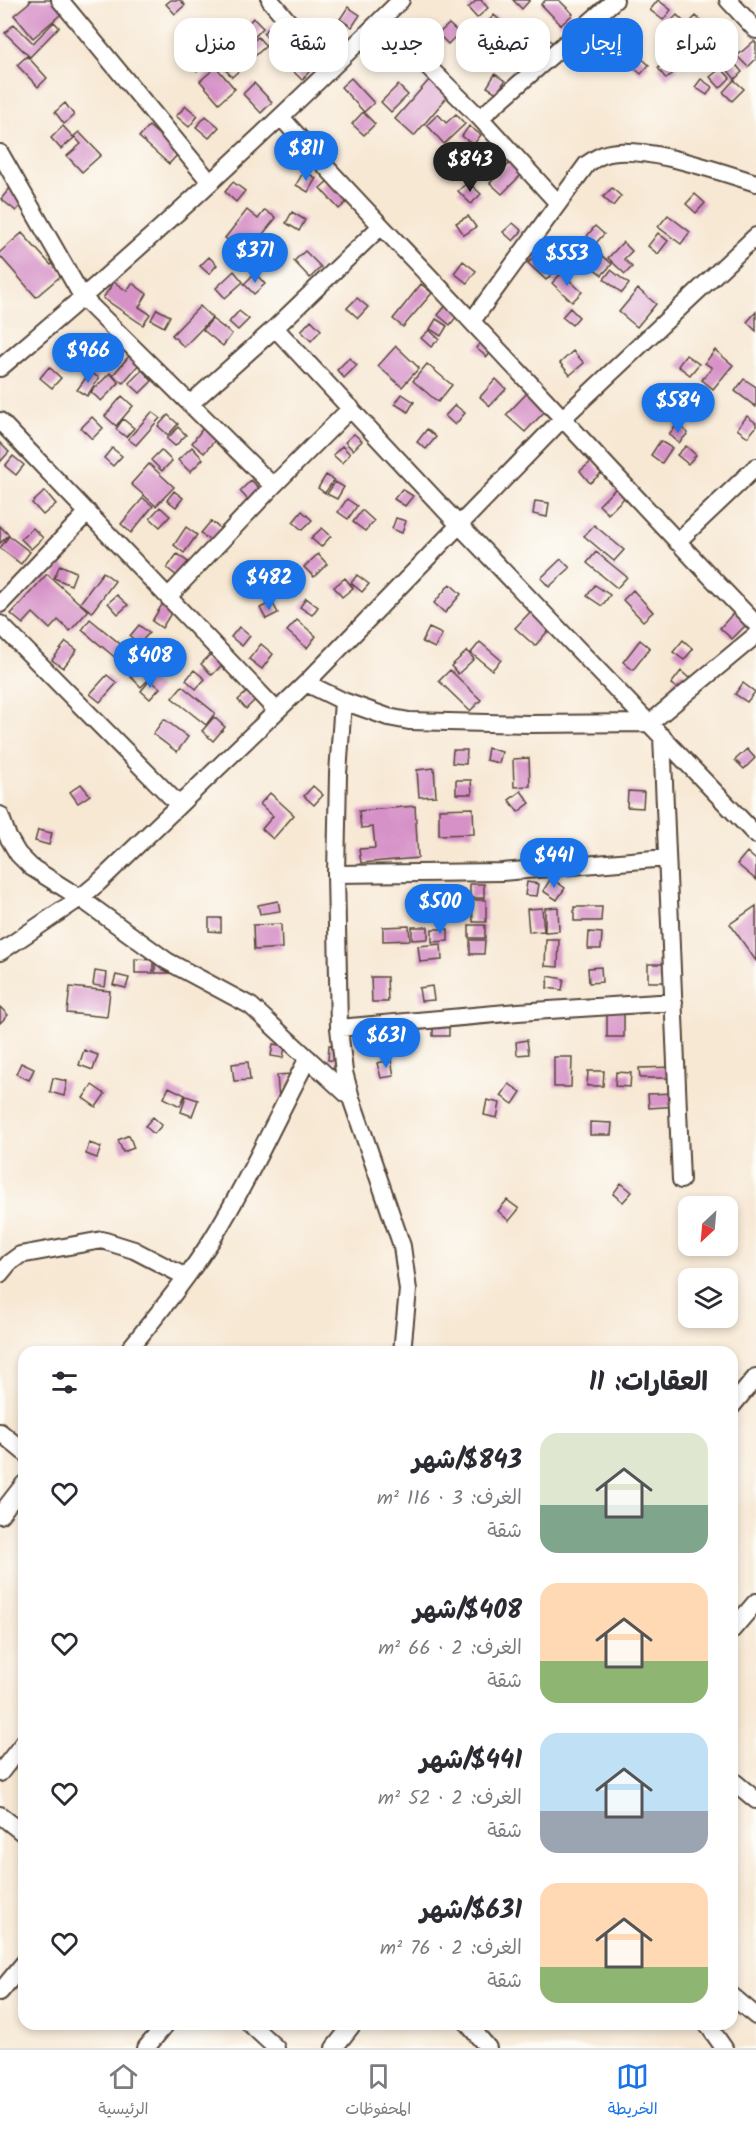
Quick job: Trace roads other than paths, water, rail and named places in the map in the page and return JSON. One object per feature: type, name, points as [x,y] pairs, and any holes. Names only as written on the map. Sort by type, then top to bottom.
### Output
[{"type":"street","points":[[60,0],[210,182]]},
{"type":"street","points":[[270,0],[285,18]]},
{"type":"street","points":[[384,18],[401,0]]},
{"type":"street","points":[[480,118],[615,0]]},
{"type":"street","points":[[728,0],[756,30]]},
{"type":"street","points":[[348,52],[360,41]]},
{"type":"street","points":[[0,368],[83,298],[327,72]]},
{"type":"street","points":[[433,72],[480,118],[557,202]]},
{"type":"street","points":[[281,117],[332,176],[472,321],[756,624]]},
{"type":"street","points":[[472,321],[587,164],[604,154],[627,152],[671,158],[756,183]]},
{"type":"street","points":[[0,153],[83,298],[273,486]]},
{"type":"street","points":[[190,404],[275,328],[380,227]]},
{"type":"street","points":[[0,952],[80,898],[306,683],[563,418],[753,245]]},
{"type":"street","points":[[275,328],[459,525],[756,835]]},
{"type":"street","points":[[168,597],[351,408]]},
{"type":"street","points":[[0,421],[276,710]]},
{"type":"street","points":[[677,542],[756,467]]},
{"type":"street","points":[[0,604],[88,512]]},
{"type":"street","points":[[0,624],[179,805]]},
{"type":"street","points":[[306,683],[343,701],[388,717],[409,721],[529,724],[650,723],[756,635]]},
{"type":"street","points":[[343,701],[338,774],[336,874],[339,1028],[344,1072],[351,1098],[402,1246],[408,1290],[403,1346]]},
{"type":"street","points":[[662,736],[681,1180]]},
{"type":"street","points":[[0,815],[8,837],[18,854],[31,867],[80,898],[167,961],[251,1006],[351,1098]]},
{"type":"street","points":[[336,874],[502,872],[666,858]]},
{"type":"street","points":[[339,1028],[518,1012],[674,1002]]},
{"type":"street","points":[[132,1346],[186,1277],[231,1207],[308,1058]]},
{"type":"street","points":[[0,1274],[20,1255],[102,1240],[134,1250],[186,1277]]},
{"type":"street","points":[[738,1399],[756,1377]]},
{"type":"street","points":[[0,1432],[18,1447]]},
{"type":"street","points":[[0,1515],[18,1492]]},
{"type":"street","points":[[738,1623],[756,1602]]},
{"type":"street","points":[[0,1773],[18,1750]]},
{"type":"street","points":[[738,1785],[756,1800]]},
{"type":"street","points":[[0,1815],[18,1829]]},
{"type":"street","points":[[0,1992],[18,1970]]},
{"type":"street","points":[[738,2001],[756,2016]]},
{"type":"street","points":[[146,2048],[161,2030]]},
{"type":"street","points":[[256,2030],[276,2048]]},
{"type":"street","points":[[334,2048],[349,2030]]},
{"type":"street","points":[[473,2030],[488,2048]]},
{"type":"street","points":[[711,2030],[724,2048]]}]
